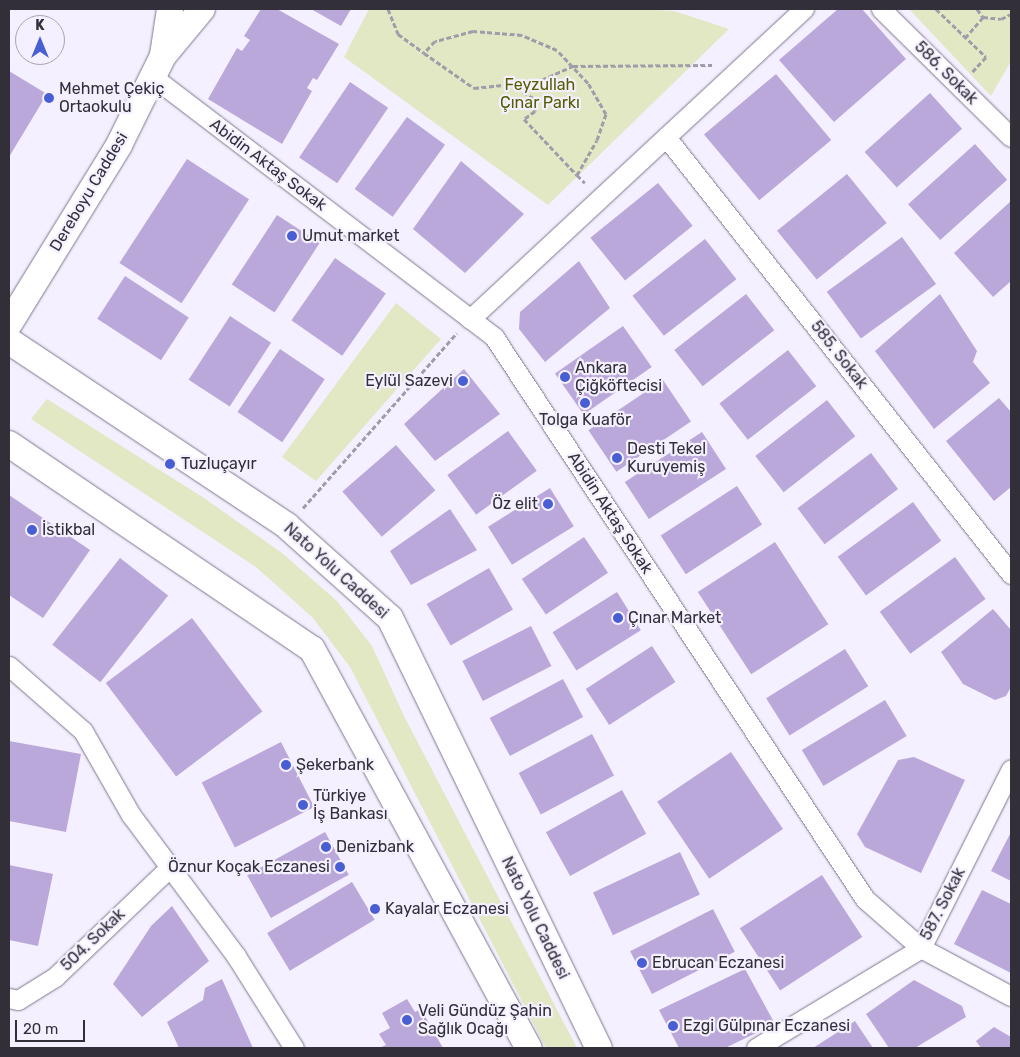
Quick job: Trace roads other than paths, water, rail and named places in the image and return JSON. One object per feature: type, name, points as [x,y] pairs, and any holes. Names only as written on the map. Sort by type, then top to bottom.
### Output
[{"type":"main road","points":[[158,67],[170,9]]},
{"type":"main road","points":[[158,67],[202,9]]},
{"type":"main road","name":"Dereboyu Caddesi","points":[[12,311],[120,145],[158,67]]},
{"type":"main road","name":"Nato Yolu Caddesi","points":[[9,341],[287,526],[390,618],[599,1048]]},
{"type":"main road","points":[[9,444],[312,649],[529,1048]]},
{"type":"street","points":[[470,318],[804,9]]},
{"type":"street","name":"586. Sokak","points":[[881,9],[1011,137]]},
{"type":"street","name":"Abidin Aktaş Sokak","points":[[158,67],[494,337],[865,899],[921,948],[1011,996]]},
{"type":"street","name":"585. Sokak","points":[[666,137],[1011,574]]},
{"type":"street","points":[[9,666],[83,731],[131,815],[236,956],[294,1048]]},
{"type":"street","name":"587. Sokak","points":[[756,1048],[921,948],[1011,769]]},
{"type":"street","name":"504. Sokak","points":[[9,998],[18,1000],[55,976],[170,867]]},
{"type":"place","name":"Mehmet Çekiç Ortaokulu","points":[[49,98]]},
{"type":"place","name":"Umut market","points":[[292,236]]},
{"type":"place","name":"Ankara Çiğköftecisi","points":[[565,377]]},
{"type":"place","name":"Eylül Sazevi","points":[[463,381]]},
{"type":"place","name":"Tolga Kuaför","points":[[585,403]]},
{"type":"place","name":"Desti Tekel Kuruyemiş","points":[[617,458]]},
{"type":"place","name":"Tuzluçayır","points":[[170,464]]},
{"type":"place","name":"Öz elit","points":[[548,504]]},
{"type":"place","name":"İstikbal","points":[[32,530]]},
{"type":"place","name":"Çınar Market","points":[[618,618]]},
{"type":"place","name":"Şekerbank","points":[[286,765]]},
{"type":"place","name":"Türkiye İş Bankası","points":[[303,805]]},
{"type":"place","name":"Denizbank","points":[[326,847]]},
{"type":"place","name":"Öznur Koçak Eczanesi","points":[[340,867]]},
{"type":"place","name":"Kayalar Eczanesi","points":[[375,909]]},
{"type":"place","name":"Ebrucan Eczanesi","points":[[642,963]]},
{"type":"place","name":"Veli Gündüz Şahin Sağlık Ocağı","points":[[407,1020]]},
{"type":"place","name":"Ezgi Gülpınar Eczanesi","points":[[673,1026]]},
{"type":"park label","name":"Feyzullah Çınar Parkı","points":[[540,94]]}]
